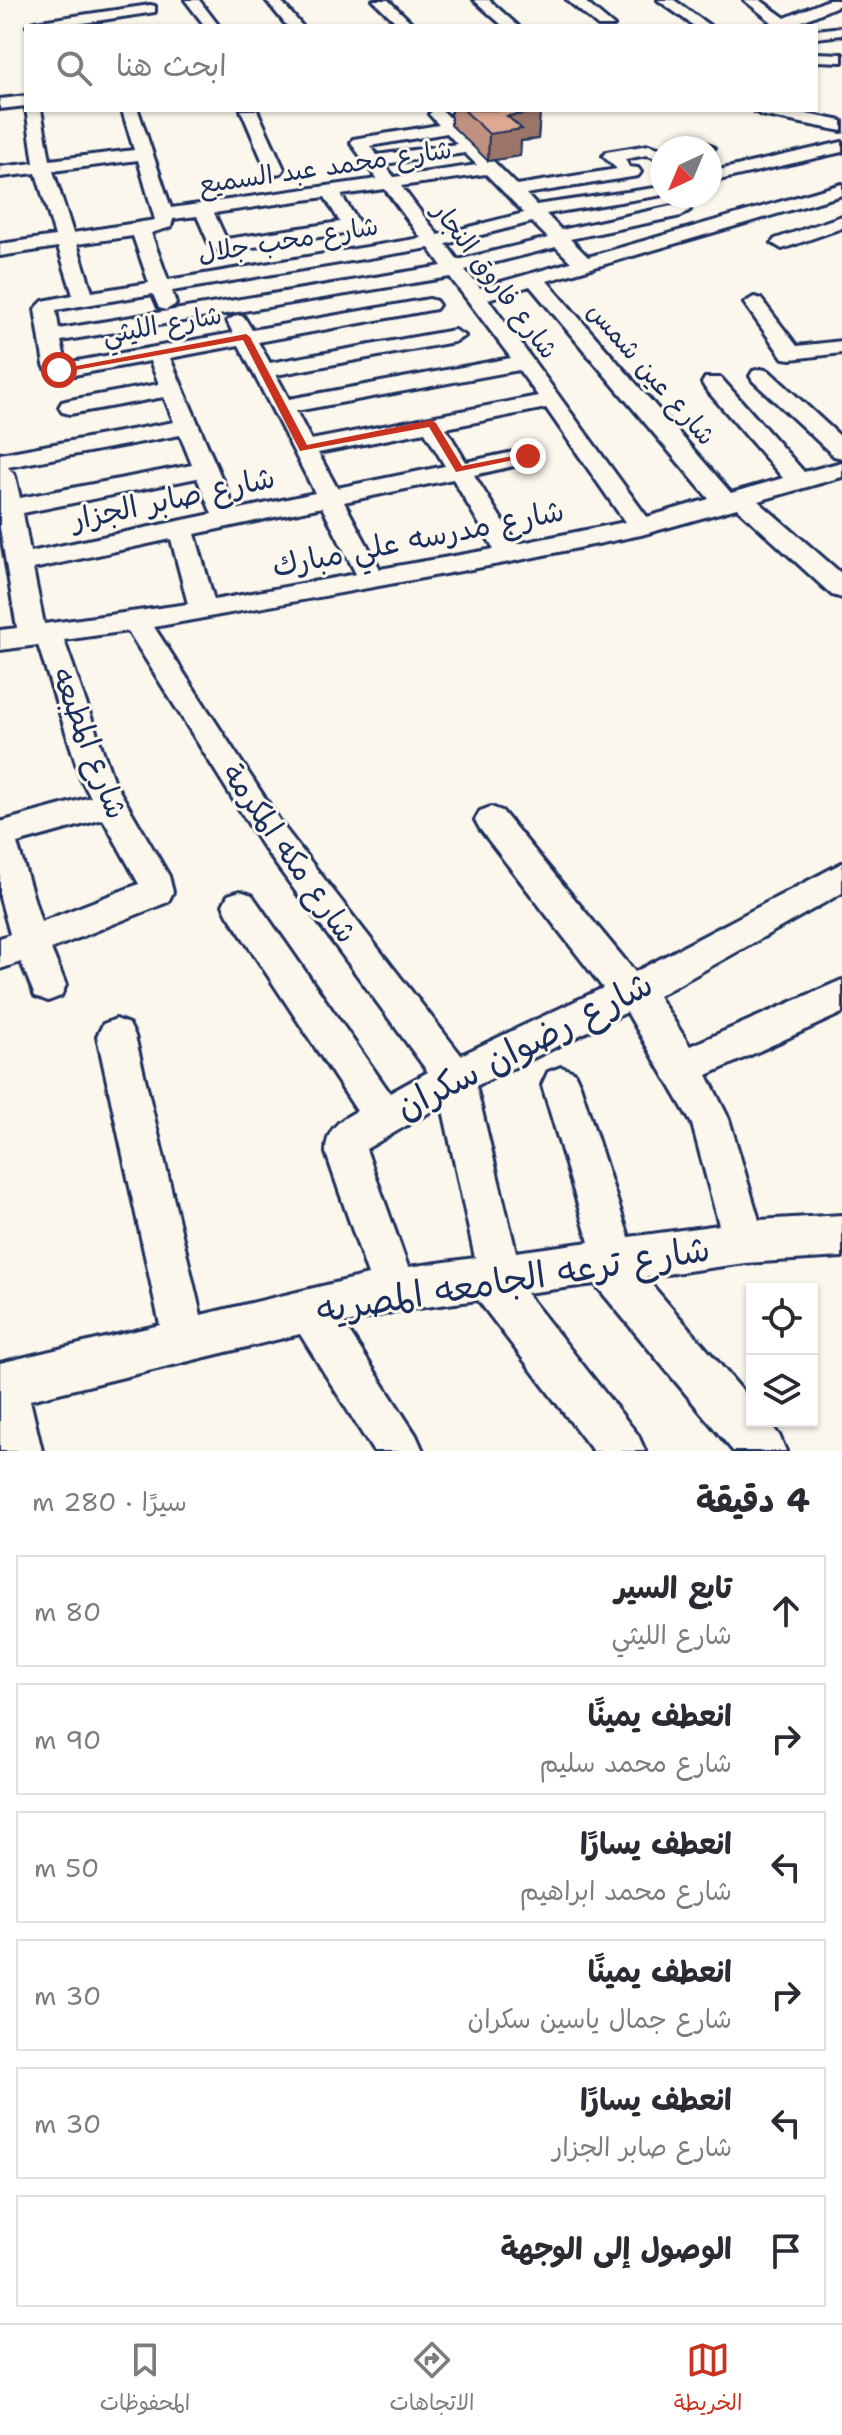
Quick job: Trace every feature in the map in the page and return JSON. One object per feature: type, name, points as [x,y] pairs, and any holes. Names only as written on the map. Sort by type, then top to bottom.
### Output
[{"type":"street","points":[[28,23],[119,0]]},
{"type":"street","points":[[192,0],[210,24]]},
{"type":"street","points":[[380,0],[406,24]]},
{"type":"street","points":[[481,0],[509,24]]},
{"type":"street","points":[[574,0],[604,24]]},
{"type":"street","points":[[665,0],[700,24]]},
{"type":"street","points":[[751,0],[780,21],[778,24]]},
{"type":"street","points":[[782,24],[840,0]]},
{"type":"street","points":[[277,5],[303,8]]},
{"type":"street","points":[[277,5],[293,24]]},
{"type":"street","points":[[63,15],[150,9]]},
{"type":"street","points":[[818,34],[842,31]]},
{"type":"street","points":[[818,57],[842,58]]},
{"type":"street","points":[[818,64],[842,65]]},
{"type":"street","points":[[0,104],[24,101]]},
{"type":"street","points":[[0,111],[24,108]]},
{"type":"street","points":[[33,112],[43,167],[84,299]]},
{"type":"street","points":[[0,250],[141,230],[164,223],[131,112]]},
{"type":"street","points":[[250,112],[275,169]]},
{"type":"street","points":[[782,112],[804,114],[842,126]]},
{"type":"street","points":[[470,147],[372,161],[360,141],[442,120],[472,118]]},
{"type":"street","points":[[442,120],[584,264]]},
{"type":"street","points":[[759,144],[782,166]]},
{"type":"street","points":[[722,174],[782,166],[807,155],[842,147]]},
{"type":"street","points":[[650,151],[612,155],[650,186]]},
{"type":"street","points":[[0,172],[144,154]]},
{"type":"street","points":[[807,155],[830,165]]},
{"type":"street","points":[[722,158],[761,181]]},
{"type":"street","name":"شارع فاروق النجار","points":[[372,161],[525,362],[641,527]]},
{"type":"street","name":"شارع محمد عبد السميع","points":[[164,215],[492,168]]},
{"type":"street","points":[[514,191],[632,172]]},
{"type":"street","points":[[475,296],[842,189]]},
{"type":"street","points":[[203,210],[218,245],[352,226],[331,193]]},
{"type":"street","name":"شارع محب جلال","points":[[45,307],[432,242],[535,213],[650,196]]},
{"type":"street","points":[[722,198],[749,217]]},
{"type":"street","points":[[265,201],[285,237]]},
{"type":"street","points":[[678,208],[706,229]]},
{"type":"street","points":[[50,337],[453,268],[559,238],[681,210]]},
{"type":"street","points":[[782,243],[837,228]]},
{"type":"street","points":[[141,230],[170,317]]},
{"type":"street","name":"شارع عين شمس","points":[[533,278],[734,502],[842,589]]},
{"type":"street","points":[[316,292],[334,322]]},
{"type":"street","points":[[754,303],[791,353],[842,347]]},
{"type":"street","name":"شارع الليثي","points":[[45,307],[55,365],[59,370],[429,305]]},
{"type":"street","points":[[229,306],[373,581]]},
{"type":"street","points":[[264,371],[454,336]]},
{"type":"street","points":[[157,353],[227,520]]},
{"type":"street","points":[[283,407],[525,362]]},
{"type":"street","points":[[761,376],[842,451]]},
{"type":"street","points":[[713,383],[799,481]]},
{"type":"street","points":[[70,407],[174,388]]},
{"type":"street","points":[[800,388],[842,424]]},
{"type":"street","points":[[304,449],[552,400]]},
{"type":"street","points":[[431,423],[510,554]]},
{"type":"street","points":[[0,461],[190,426]]},
{"type":"street","name":"شارع صابر الجزار","points":[[19,563],[528,456]]},
{"type":"street","points":[[10,508],[206,469]]},
{"type":"street","name":"شارع مدرسه علي مبارك","points":[[0,640],[204,611],[510,554],[641,527],[842,469]]},
{"type":"street","name":"شارع المطبعه","points":[[0,472],[10,508],[19,563],[40,635],[109,805],[154,881],[156,892],[15,948]]},
{"type":"street","points":[[181,529],[204,611]]},
{"type":"street","name":"شارع مكه المكرمة","points":[[136,621],[272,835],[455,1077]]},
{"type":"street","points":[[48,985],[15,948],[0,838],[109,805]]},
{"type":"street","points":[[491,820],[615,977],[632,992],[683,1068],[710,1119],[745,1242]]},
{"type":"street","name":"شارع رضوان سكران","points":[[395,1290],[346,1153],[346,1142],[352,1135],[455,1077],[632,992],[842,877]]},
{"type":"street","points":[[240,905],[383,1116]]},
{"type":"street","points":[[683,1068],[842,996]]},
{"type":"street","points":[[116,1036],[185,1341]]},
{"type":"street","points":[[455,1077],[493,1276],[622,1451]]},
{"type":"street","points":[[561,1085],[609,1261],[763,1451]]},
{"type":"street","name":"شارع ترعه الجامعه المصريه","points":[[2,1385],[395,1290],[745,1242],[842,1236]]},
{"type":"street","points":[[310,1310],[400,1451]]},
{"type":"street","points":[[2,1385],[19,1451]]},
{"type":"building","points":[[466,112],[540,112],[507,116],[522,129],[489,134]]},
{"type":"route","points":[[59,370],[246,337],[304,449],[431,423],[459,470],[528,456]]}]
